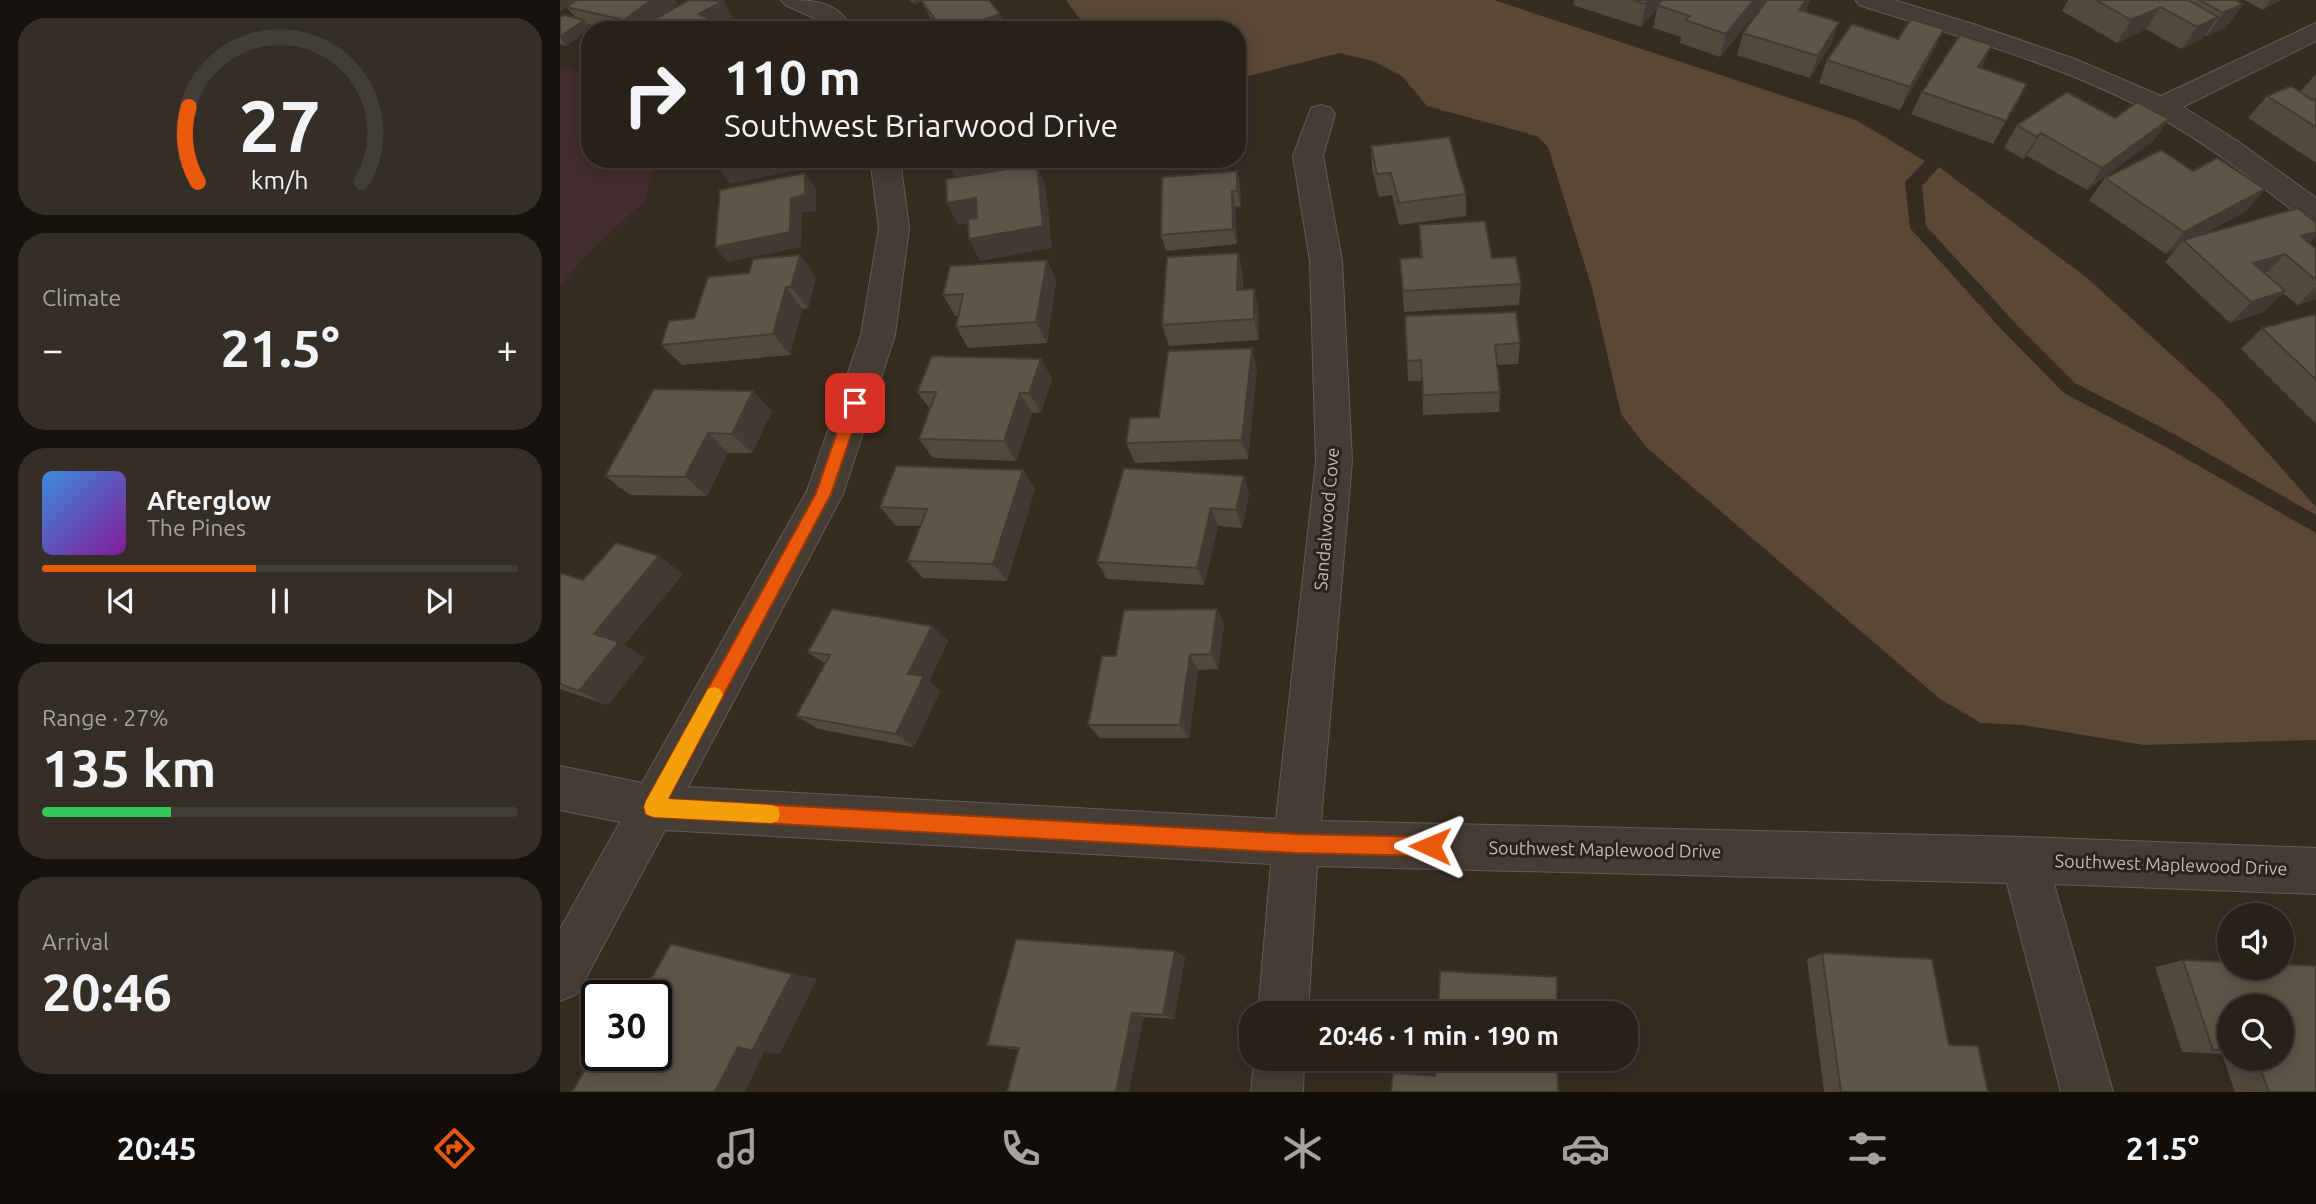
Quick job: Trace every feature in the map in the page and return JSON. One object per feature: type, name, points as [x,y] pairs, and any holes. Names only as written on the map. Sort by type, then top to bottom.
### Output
[{"type":"street","points":[[794,0],[834,17],[836,21]]},
{"type":"street","points":[[1868,0],[2015,47],[2129,90],[2161,107],[2262,171],[2316,213]]},
{"type":"street","points":[[2161,107],[2316,32]]},
{"type":"street","name":"Sandalwood Cove","points":[[1284,1001],[1296,843],[1334,461],[1326,261],[1308,156],[1321,114]]},
{"type":"street","points":[[560,976],[824,494],[878,335],[894,228],[886,168]]},
{"type":"street","name":"Southwest Maplewood Drive","points":[[560,788],[653,807],[1296,843],[2024,860],[2316,871]]},
{"type":"street","points":[[2024,860],[2087,1092]]},
{"type":"street","points":[[1277,1092],[1278,1071]]},
{"type":"shaded area","points":[[1066,0],[1494,0],[1856,120],[1925,161],[1905,182],[1910,228],[2003,331],[2064,393],[2166,447],[2316,533],[2316,740],[2144,745],[2023,725],[1981,723],[1940,699],[1647,448],[1621,414],[1592,288],[1548,147],[1537,136],[1427,106],[1402,76],[1373,61],[1339,53],[1246,77],[1246,21],[1081,21]]},
{"type":"shaded area","points":[[560,68],[581,72],[581,168],[656,168],[644,201],[590,252],[560,285]]},
{"type":"shaded area","points":[[1939,167],[2086,277],[2220,399],[2316,507],[2316,515],[2174,434],[2075,383],[2017,325],[1926,226],[1922,186]]},
{"type":"building","points":[[577,0],[651,0],[624,20],[567,7]]},
{"type":"building","points":[[689,0],[723,1],[699,14],[714,21],[651,21]]},
{"type":"building","points":[[921,0],[989,0],[1000,14],[980,21],[925,21],[934,18]]},
{"type":"building","points":[[1632,0],[1649,0],[1646,4]]},
{"type":"building","points":[[1662,0],[1754,0],[1726,34],[1685,20],[1690,16],[1657,5]]},
{"type":"building","points":[[1767,0],[1806,0],[1799,10],[1839,22],[1818,56],[1743,33]]},
{"type":"building","points":[[2096,0],[2188,0],[2218,17],[2197,27],[2161,7],[2131,20]]},
{"type":"building","points":[[2199,0],[2235,0],[2243,4],[2223,13]]},
{"type":"building","points":[[564,15],[584,20],[560,37],[560,18]]},
{"type":"building","points":[[1911,19],[1944,29],[1910,87],[1827,60],[1852,24],[1898,39]]},
{"type":"building","points":[[1960,35],[1992,45],[1978,67],[2027,84],[2006,121],[1922,92]]},
{"type":"building","points":[[2291,86],[2312,100],[2316,98],[2316,127],[2267,96]]},
{"type":"building","points":[[2067,92],[2115,118],[2137,102],[2169,119],[2102,168],[2041,133],[2037,137],[2017,125]]},
{"type":"building","points":[[1449,137],[1466,194],[1399,203],[1391,173],[1377,174],[1371,146]]},
{"type":"building","points":[[2161,150],[2193,171],[2217,158],[2265,189],[2184,232],[2105,178]]},
{"type":"building","points":[[1013,168],[1037,168],[1043,226],[969,239],[968,219],[977,218],[976,198],[947,203],[946,179]]},
{"type":"building","points":[[1237,171],[1237,191],[1232,191],[1233,229],[1161,235],[1162,177]]},
{"type":"building","points":[[805,173],[805,195],[791,198],[790,232],[715,247],[720,190]]},
{"type":"building","points":[[2298,208],[2316,223],[2316,232],[2301,236],[2316,249],[2316,280],[2285,254],[2253,263],[2285,291],[2251,302],[2183,240]]},
{"type":"building","points":[[1485,221],[1492,258],[1516,257],[1521,284],[1403,291],[1400,259],[1422,257],[1419,225]]},
{"type":"building","points":[[1238,253],[1237,290],[1254,289],[1254,319],[1162,325],[1167,257]]},
{"type":"building","points":[[800,255],[791,287],[786,287],[773,334],[661,345],[669,321],[694,318],[708,277],[749,273],[753,259]]},
{"type":"building","points":[[1047,260],[1036,322],[956,327],[963,294],[943,295],[950,266]]},
{"type":"building","points":[[1516,312],[1520,343],[1495,345],[1500,392],[1423,395],[1421,360],[1407,361],[1405,316]]},
{"type":"building","points":[[2316,314],[2316,380],[2262,328]]},
{"type":"building","points":[[1252,348],[1242,440],[1126,443],[1130,418],[1159,417],[1168,351]]},
{"type":"building","points":[[932,356],[1041,359],[1029,393],[1020,393],[1004,441],[919,439],[936,392],[917,392]]},
{"type":"building","points":[[654,389],[753,391],[732,434],[708,433],[685,477],[605,476]]},
{"type":"building","points":[[896,466],[1023,470],[993,564],[907,561],[927,509],[880,507]]},
{"type":"building","points":[[1124,468],[1244,476],[1236,510],[1211,508],[1197,568],[1097,562]]},
{"type":"building","points":[[616,543],[659,556],[594,634],[619,642],[579,691],[560,684],[560,573],[583,580]]},
{"type":"building","points":[[832,609],[932,626],[908,674],[924,676],[896,734],[796,716],[830,655],[808,652]]},
{"type":"building","points":[[1217,609],[1211,654],[1190,655],[1180,725],[1088,725],[1102,656],[1116,656],[1124,610]]},
{"type":"building","points":[[1016,939],[1175,951],[1163,1015],[1132,1013],[1116,1092],[1007,1092],[1019,1048],[987,1045]]},
{"type":"building","points":[[671,944],[792,974],[752,1051],[738,1047],[715,1092],[572,1092],[584,1071],[672,1071],[672,980],[650,980]]},
{"type":"building","points":[[1822,953],[1932,959],[1949,1045],[1978,1046],[1988,1092],[1841,1092]]},
{"type":"building","points":[[2183,960],[2217,961],[2217,980],[2294,980],[2294,965],[2316,966],[2316,1092],[2269,1092],[2261,1071],[2294,1071],[2294,994],[2217,994],[2217,1050],[2213,1050]]},
{"type":"building","points":[[1440,971],[1557,977],[1557,1001],[1439,1001]]},
{"type":"building","points":[[1435,1071],[1558,1071],[1558,1092],[1391,1092],[1393,1073],[1435,1076]]},
{"type":"slow traffic","points":[[714,695],[653,807],[771,814]]},
{"type":"route","points":[[855,403],[824,494],[653,807],[1296,843],[1430,846]]}]
